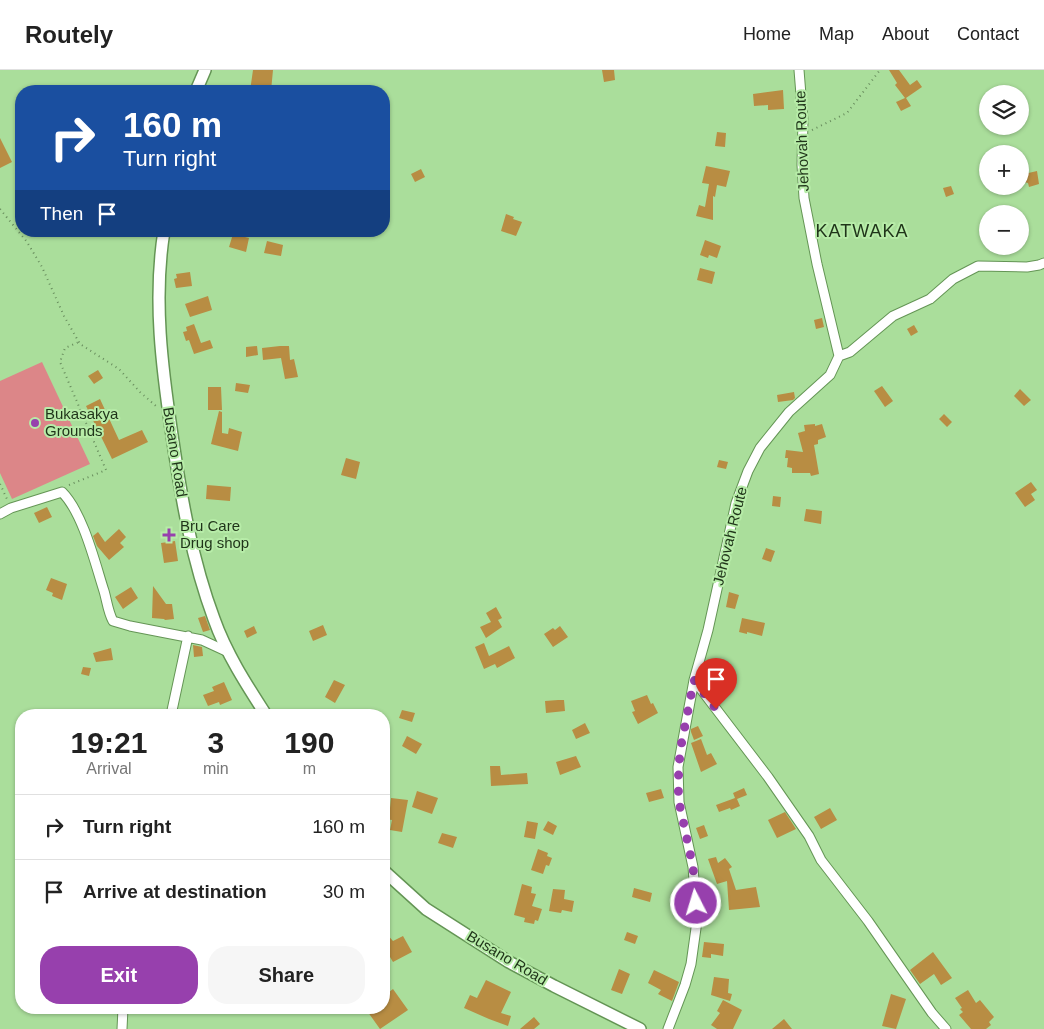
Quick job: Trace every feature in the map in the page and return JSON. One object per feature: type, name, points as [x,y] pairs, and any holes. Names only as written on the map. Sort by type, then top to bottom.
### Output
[{"type":"street","points":[[199,85],[205,70]]},
{"type":"street","name":"Jehovah Route","points":[[668,1029],[691,964],[697,921],[693,867],[679,802],[680,751],[694,680],[708,630],[736,503],[748,471],[760,448],[789,412],[830,375],[839,356],[807,217],[802,174],[803,135],[799,70]]},
{"type":"street","name":"Busano Road","points":[[163,237],[160,272],[160,336],[170,417],[193,552],[214,619],[228,652],[262,709]]},
{"type":"street","points":[[839,356],[850,352],[893,316],[930,299],[953,279],[978,266],[1027,267],[1044,263]]},
{"type":"street","points":[[0,514],[11,508],[62,492],[71,501],[76,511],[96,564],[113,621],[130,626],[188,636],[228,652]]},
{"type":"street","points":[[172,709],[188,636]]},
{"type":"street","points":[[694,680],[768,777],[809,836],[821,860],[868,921],[932,1013],[946,1029]]},
{"type":"street","name":"Busano Road","points":[[390,876],[426,908],[509,962],[640,1029]]},
{"type":"street","points":[[122,1029],[123,1014]]},
{"type":"path","points":[[803,135],[847,112],[880,70]]},
{"type":"path","points":[[0,209],[15,227]]},
{"type":"path","points":[[23,237],[42,267],[64,316],[79,342],[119,369],[140,392],[170,417]]},
{"type":"path","points":[[63,488],[106,470],[60,362],[65,348],[79,342]]},
{"type":"path","points":[[0,484],[11,508]]},
{"type":"shaded area","name":"Bukasakya Grounds","points":[[42,362],[90,464],[12,499],[0,473],[0,381]]},
{"type":"building","points":[[253,70],[273,70],[272,85],[251,85]]},
{"type":"building","points":[[602,70],[614,70],[615,80],[604,82]]},
{"type":"building","points":[[889,70],[899,70],[910,85],[917,80],[922,87],[906,98],[911,106],[901,111],[896,102],[905,98],[895,85],[897,83]]},
{"type":"building","points":[[783,90],[784,109],[768,110],[768,105],[754,106],[753,94]]},
{"type":"building","points":[[717,132],[726,133],[725,147],[715,146]]},
{"type":"building","points":[[0,138],[12,162],[0,168]]},
{"type":"building","points":[[706,166],[730,171],[726,187],[717,185],[715,197],[713,196],[713,220],[696,216],[699,205],[705,207],[709,184],[702,183]]},
{"type":"building","points":[[421,169],[425,177],[415,182],[411,174]]},
{"type":"building","points":[[1037,171],[1039,184],[1029,187],[1029,173]]},
{"type":"building","points":[[951,186],[954,194],[946,197],[943,188]]},
{"type":"building","points":[[506,214],[522,222],[516,236],[501,231]]},
{"type":"building","points":[[232,237],[249,238],[246,252],[229,247]]},
{"type":"building","points":[[705,240],[721,246],[717,258],[709,255],[708,258],[700,255]]},
{"type":"building","points":[[267,241],[283,245],[281,256],[264,253]]},
{"type":"building","points":[[700,268],[715,272],[712,284],[697,280]]},
{"type":"building","points":[[190,272],[192,286],[176,288],[174,279],[177,278],[176,274]]},
{"type":"building","points":[[208,296],[212,310],[190,317],[185,304]]},
{"type":"building","points":[[822,318],[824,327],[816,329],[814,320]]},
{"type":"building","points":[[194,324],[201,343],[210,340],[213,348],[194,354],[189,340],[186,341],[183,332],[187,331],[186,327]]},
{"type":"building","points":[[914,325],[918,332],[911,336],[907,329]]},
{"type":"building","points":[[257,346],[258,355],[246,357],[246,347]]},
{"type":"building","points":[[289,346],[290,360],[294,359],[298,377],[285,379],[281,358],[263,360],[262,348]]},
{"type":"building","points":[[98,370],[103,378],[94,384],[88,376]]},
{"type":"building","points":[[236,383],[250,385],[248,393],[235,391]]},
{"type":"building","points":[[882,386],[893,401],[885,407],[874,391]]},
{"type":"building","points":[[208,387],[221,387],[222,410],[208,410]]},
{"type":"building","points":[[1020,389],[1031,400],[1024,406],[1014,396]]},
{"type":"building","points":[[794,392],[795,398],[793,400],[778,402],[777,395]]},
{"type":"building","points":[[100,399],[119,440],[142,430],[148,442],[112,459],[86,406]]},
{"type":"building","points":[[219,411],[222,412],[222,433],[228,434],[229,428],[242,432],[238,451],[211,444]]},
{"type":"building","points":[[944,414],[952,422],[947,427],[939,419]]},
{"type":"building","points":[[815,424],[815,426],[822,424],[826,437],[818,440],[818,444],[814,445],[819,474],[811,476],[810,473],[792,473],[792,468],[787,467],[788,458],[785,458],[786,450],[803,452],[798,433],[805,431],[804,425]]},
{"type":"building","points":[[346,458],[360,462],[356,479],[341,475]]},
{"type":"building","points":[[719,460],[728,462],[726,469],[717,467]]},
{"type":"building","points":[[1031,482],[1037,490],[1031,494],[1035,500],[1025,507],[1015,493]]},
{"type":"building","points":[[207,485],[231,487],[230,501],[206,499]]},
{"type":"building","points":[[773,496],[781,497],[780,507],[772,506]]},
{"type":"building","points":[[47,507],[52,517],[39,523],[34,513]]},
{"type":"building","points":[[806,509],[822,511],[821,524],[804,521]]},
{"type":"building","points":[[119,529],[126,537],[120,543],[124,547],[109,560],[97,546],[93,536],[98,532],[105,542]]},
{"type":"building","points":[[175,541],[178,561],[164,563],[161,543]]},
{"type":"building","points":[[766,548],[775,551],[771,562],[762,559]]},
{"type":"building","points":[[51,578],[67,584],[62,600],[52,596],[53,593],[46,590]]},
{"type":"building","points":[[153,586],[166,604],[172,604],[174,619],[152,618]]},
{"type":"building","points":[[131,587],[138,598],[123,609],[115,597]]},
{"type":"building","points":[[729,592],[739,595],[735,609],[726,607]]},
{"type":"building","points":[[496,607],[502,618],[498,620],[502,627],[486,638],[480,627],[491,622],[486,613]]},
{"type":"building","points":[[205,616],[210,630],[203,632],[198,618]]},
{"type":"building","points":[[742,618],[765,623],[762,636],[739,632]]},
{"type":"building","points":[[323,625],[327,635],[313,641],[309,631]]},
{"type":"building","points":[[254,626],[257,633],[247,638],[244,631]]},
{"type":"building","points":[[560,626],[568,637],[553,647],[544,634]]},
{"type":"building","points":[[484,643],[489,656],[509,646],[515,658],[497,668],[495,664],[484,669],[475,647]]},
{"type":"building","points":[[193,645],[202,647],[203,656],[194,657]]},
{"type":"building","points":[[111,648],[113,660],[96,662],[93,653]]},
{"type":"building","points":[[83,667],[91,668],[89,676],[81,674]]},
{"type":"building","points":[[334,680],[345,685],[335,703],[325,697]]},
{"type":"building","points":[[224,682],[232,700],[220,705],[219,702],[208,706],[203,695],[214,691],[212,687]]},
{"type":"building","points":[[647,695],[658,713],[638,724],[632,712],[635,711],[631,701]]},
{"type":"building","points":[[564,700],[565,711],[546,713],[545,701]]},
{"type":"building","points":[[402,710],[415,713],[412,722],[399,718]]},
{"type":"building","points":[[585,723],[590,733],[576,739],[572,730]]},
{"type":"building","points":[[698,726],[703,736],[694,740],[691,729]]},
{"type":"building","points":[[407,736],[422,744],[416,754],[402,746]]},
{"type":"building","points":[[701,739],[707,755],[711,753],[717,764],[701,772],[691,743]]},
{"type":"building","points":[[576,756],[581,767],[560,775],[556,762]]},
{"type":"building","points":[[490,766],[500,766],[501,775],[527,773],[528,784],[491,786]]},
{"type":"building","points":[[744,788],[747,795],[737,799],[740,806],[719,812],[716,805],[735,798],[733,793]]},
{"type":"building","points":[[661,789],[664,798],[649,802],[646,793]]},
{"type":"building","points":[[417,791],[438,798],[432,814],[412,807]]},
{"type":"building","points":[[391,798],[408,800],[402,832],[390,830],[392,820],[390,820]]},
{"type":"building","points":[[830,808],[837,820],[821,829],[814,817]]},
{"type":"building","points":[[785,812],[796,829],[777,838],[768,820]]},
{"type":"building","points":[[527,821],[538,823],[535,839],[524,837]]},
{"type":"building","points":[[548,821],[557,826],[553,835],[543,830]]},
{"type":"building","points":[[704,825],[708,836],[700,839],[696,828]]},
{"type":"building","points":[[442,833],[457,837],[453,848],[438,843]]},
{"type":"building","points":[[538,849],[548,853],[547,856],[552,858],[549,866],[546,865],[543,874],[531,870]]},
{"type":"building","points":[[716,857],[718,863],[725,858],[732,867],[729,869],[736,890],[756,887],[760,907],[729,910],[727,881],[717,884],[708,859]]},
{"type":"building","points":[[522,884],[532,887],[531,893],[536,894],[532,906],[542,909],[538,921],[535,920],[534,924],[524,922],[525,918],[514,915]]},
{"type":"building","points":[[634,888],[652,893],[650,902],[632,897]]},
{"type":"building","points":[[553,889],[565,890],[564,899],[574,901],[572,912],[562,910],[561,913],[549,911]]},
{"type":"building","points":[[627,932],[638,936],[635,944],[624,940]]},
{"type":"building","points":[[403,936],[412,952],[393,962],[390,957],[390,938],[393,941]]},
{"type":"building","points":[[704,942],[724,944],[723,956],[711,954],[711,958],[702,957]]},
{"type":"building","points":[[933,952],[952,978],[941,985],[934,974],[920,984],[910,970]]},
{"type":"building","points":[[619,969],[630,974],[622,994],[611,990]]},
{"type":"building","points":[[654,970],[679,982],[672,1001],[658,994],[661,990],[648,983]]},
{"type":"building","points":[[714,977],[729,979],[728,993],[732,994],[730,1001],[711,995]]},
{"type":"building","points":[[486,980],[511,992],[501,1013],[511,1016],[508,1026],[464,1008],[470,995],[477,998]]},
{"type":"building","points":[[393,989],[408,1010],[380,1029],[369,1014],[390,1014],[390,991]]},
{"type":"building","points":[[968,990],[976,1003],[980,1000],[994,1017],[989,1022],[991,1025],[986,1029],[971,1029],[959,1015],[963,1012],[955,998]]},
{"type":"building","points":[[891,994],[906,999],[896,1029],[882,1026]]},
{"type":"building","points":[[723,1000],[742,1010],[733,1029],[717,1029],[711,1025],[720,1013],[717,1011]]},
{"type":"building","points":[[534,1017],[540,1024],[534,1029],[520,1029]]},
{"type":"building","points":[[784,1019],[792,1029],[772,1029]]},
{"type":"place","name":"Bukasakya Grounds","points":[[35,423]]},
{"type":"place","name":"Bru Care Drug shop","points":[[169,535]]},
{"type":"district","name":"KATWAKA","points":[[862,231]]},
{"type":"route","points":[[696,903],[693,867],[679,802],[678,784],[680,751],[694,680],[716,709]]}]
